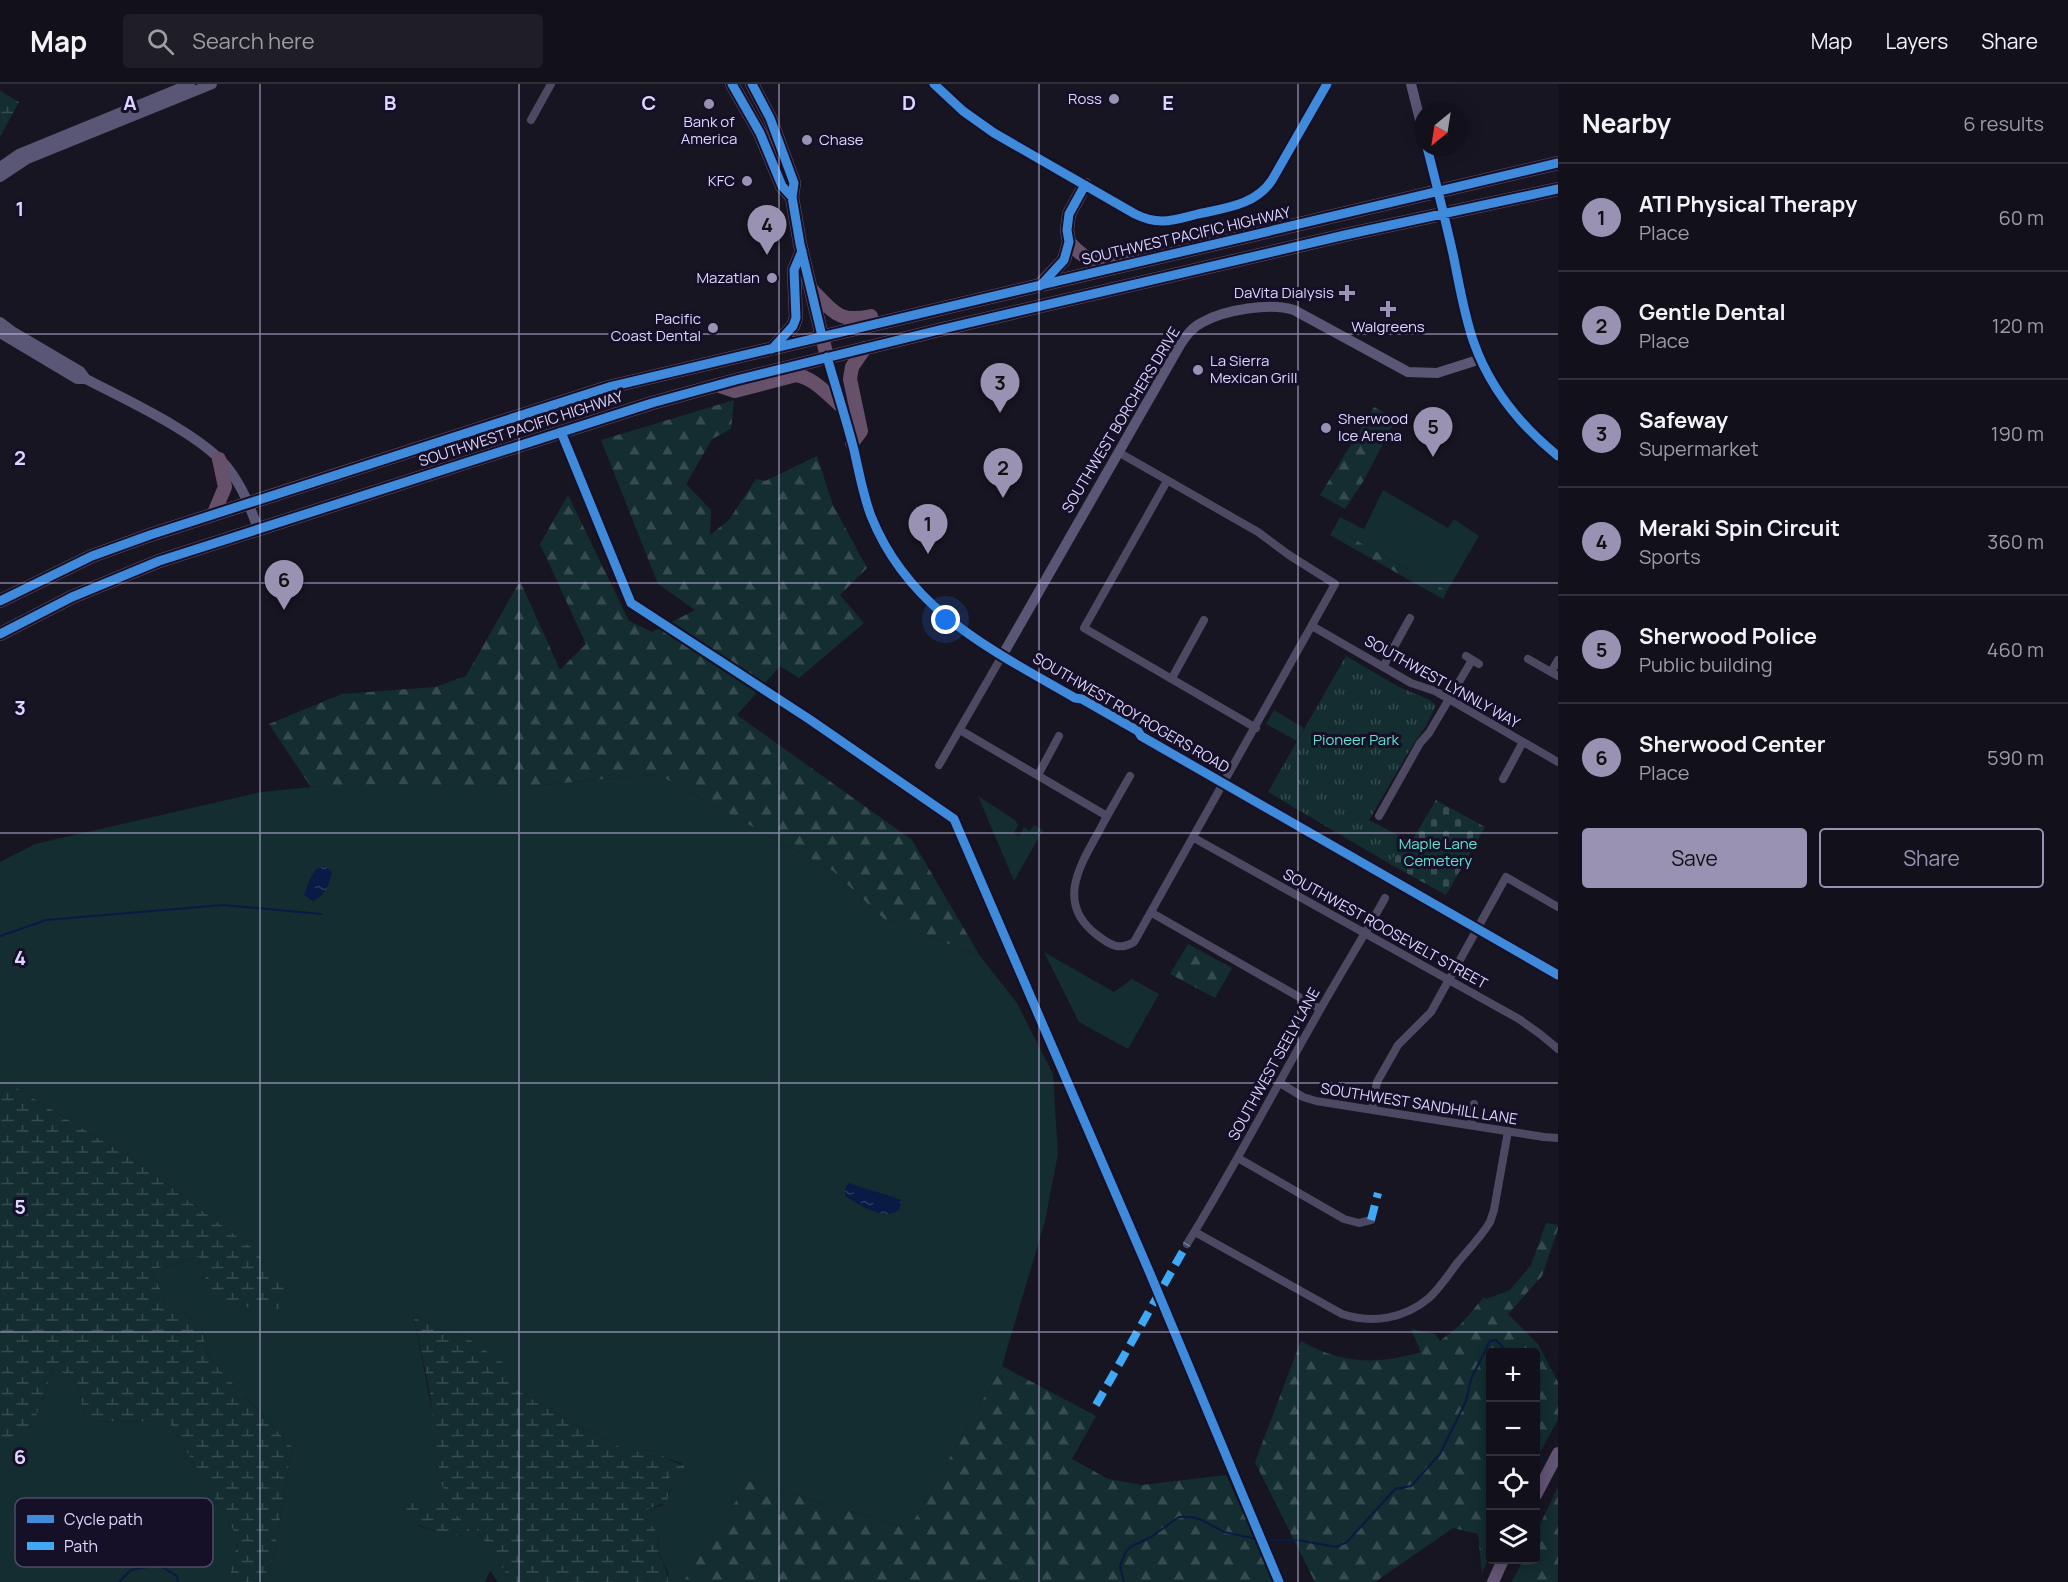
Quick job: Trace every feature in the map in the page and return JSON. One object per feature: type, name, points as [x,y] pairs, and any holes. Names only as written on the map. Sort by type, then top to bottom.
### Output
[{"type":"highway","points":[[732,84],[760,132],[782,186],[792,197]]},
{"type":"highway","points":[[743,84],[754,103],[767,112]]},
{"type":"highway","points":[[752,84],[767,112],[794,183],[792,197],[802,251],[827,357]]},
{"type":"highway","name":"SOUTHWEST PACIFIC HIGHWAY","points":[[0,601],[92,556],[214,513],[609,387],[1558,163]]},
{"type":"highway","points":[[1040,286],[1062,263],[1068,242],[1069,214],[1084,185]]},
{"type":"highway","name":"SOUTHWEST PACIFIC HIGHWAY","points":[[1,633],[65,600],[159,561],[641,406],[865,348],[1443,213],[1558,189]]},
{"type":"highway","points":[[1068,242],[1081,255],[1091,259],[1112,257],[1143,261]]},
{"type":"highway","points":[[772,349],[793,326],[796,318],[794,270],[802,251]]},
{"type":"highway","points":[[811,290],[839,316],[848,319],[860,319],[929,303],[940,309]]},
{"type":"highway","points":[[852,443],[861,431],[850,379],[852,367],[865,348]]},
{"type":"highway","points":[[717,385],[735,391],[795,375],[805,377],[841,406]]},
{"type":"highway","points":[[214,513],[225,487],[219,459]]},
{"type":"main road","name":"SOUTHWEST ROY ROGERS ROAD","points":[[827,357],[852,443],[866,503],[878,531],[895,562],[909,581],[939,612],[963,632],[1075,698],[1080,704],[1106,720],[1134,736],[1141,736],[1558,975]]},
{"type":"main road","points":[[1540,1486],[1558,1453]]},
{"type":"main road","points":[[1493,1582],[1501,1564]]},
{"type":"street","points":[[0,166],[19,154],[190,84]]},
{"type":"street","points":[[0,177],[27,159],[212,84]]},
{"type":"street","points":[[531,120],[551,84]]},
{"type":"street","points":[[934,84],[963,111],[994,133],[1135,214],[1158,221],[1172,220],[1246,202],[1261,192],[1269,184],[1327,84]]},
{"type":"street","points":[[1411,84],[1416,102]]},
{"type":"street","points":[[1429,156],[1468,322],[1480,359],[1514,413],[1558,456]]},
{"type":"street","name":"SOUTHWEST BORCHERS DRIVE","points":[[939,765],[1187,335],[1203,321],[1264,306],[1287,308],[1407,372],[1437,373],[1480,359]]},
{"type":"street","points":[[0,322],[12,332],[80,371],[86,379],[182,432],[219,459],[235,479],[248,502],[258,529]]},
{"type":"street","points":[[0,333],[77,379],[86,379]]},
{"type":"street","points":[[1118,452],[1258,532],[1335,584],[1152,913],[1134,942],[1126,947],[1116,947],[1092,932],[1082,920],[1074,895],[1076,873],[1130,776]]},
{"type":"street","points":[[1167,481],[1084,628],[1256,728]]},
{"type":"street","points":[[1383,667],[1410,618]]},
{"type":"street","points":[[1172,678],[1204,620]]},
{"type":"street","name":"SOUTHWEST LYNNLY WAY","points":[[1312,626],[1411,683],[1435,691],[1558,762]]},
{"type":"street","points":[[1528,659],[1555,674],[1558,660]]},
{"type":"street","points":[[1379,816],[1420,743],[1429,733],[1472,660]]},
{"type":"street","points":[[960,730],[1107,816]]},
{"type":"street","points":[[1038,775],[1059,736]]},
{"type":"street","points":[[1503,778],[1523,742]]},
{"type":"street","name":"SOUTHWEST ROOSEVELT STREET","points":[[1194,838],[1519,1019],[1558,1049]]},
{"type":"street","points":[[1372,1110],[1380,1076],[1398,1045],[1431,1012],[1506,877],[1558,907]]},
{"type":"street","name":"SOUTHWEST SEELY LANE","points":[[1187,1244],[1385,898]]},
{"type":"street","points":[[1152,913],[1320,1009]]},
{"type":"street","name":"SOUTHWEST SANDHILL LANE","points":[[1280,1083],[1310,1100],[1558,1138]]},
{"type":"street","points":[[1472,1125],[1474,1104]]},
{"type":"street","points":[[1195,1232],[1341,1314],[1362,1319],[1396,1316],[1414,1308],[1431,1295],[1490,1222],[1508,1131]]},
{"type":"street","points":[[1238,1158],[1344,1218],[1359,1223],[1371,1220]]},
{"type":"green space","points":[[0,91],[19,102],[0,137]]},
{"type":"green space","points":[[734,400],[731,429],[712,439],[686,484],[711,510],[710,535],[729,520],[756,479],[765,481],[817,456],[833,505],[867,568],[840,595],[864,623],[799,678],[780,666],[737,715],[912,840],[980,956],[884,919],[833,871],[657,774],[533,786],[379,784],[311,787],[269,724],[342,694],[435,687],[466,676],[520,581],[560,670],[586,644],[540,544],[568,495],[629,621],[652,632],[695,610],[658,584],[601,440]]},
{"type":"green space","points":[[1374,407],[1396,419],[1364,480],[1345,509],[1320,495]]},
{"type":"green space","points":[[1383,490],[1448,528],[1454,519],[1479,536],[1447,591],[1334,528],[1340,517],[1364,529]]},
{"type":"green space","points":[[1334,528],[1447,591],[1443,599],[1330,535]]},
{"type":"green space","name":"Pioneer Park","points":[[1346,656],[1399,687],[1430,700],[1436,706],[1369,820],[1411,842],[1399,846],[1390,864],[1268,792]]},
{"type":"green space","points":[[1274,710],[1304,728],[1297,741],[1266,724]]},
{"type":"green space","points":[[657,774],[833,871],[884,919],[980,956],[1017,1003],[1053,1074],[1058,1154],[1045,1221],[1002,1366],[909,1529],[749,1481],[683,1582],[668,1582],[668,1572],[657,1550],[658,1538],[643,1515],[645,1510],[663,1505],[670,1493],[668,1481],[670,1477],[684,1471],[681,1463],[665,1458],[657,1450],[629,1452],[599,1435],[582,1429],[515,1389],[504,1364],[464,1336],[435,1328],[413,1313],[449,1497],[474,1526],[512,1582],[498,1582],[490,1571],[485,1582],[261,1582],[273,1560],[292,1447],[209,1358],[200,1324],[164,1297],[151,1270],[199,1257],[207,1283],[251,1247],[137,1162],[0,1078],[0,862],[35,844],[261,792],[354,783],[533,786]],"holes":[[[444,1502],[455,1514],[463,1536],[418,1526]]]},
{"type":"green space","points":[[978,796],[1015,820],[1018,825],[1014,833],[1019,836],[1024,827],[1030,831],[1034,825],[1043,830],[1014,881]]},
{"type":"green space","name":"Maple Lane Cemetery","points":[[1436,800],[1485,827],[1446,895],[1390,864],[1399,846],[1411,842]]},
{"type":"green space","points":[[1188,944],[1232,968],[1215,998],[1170,974]]},
{"type":"green space","points":[[1044,952],[1114,992],[1132,979],[1159,994],[1128,1049],[1079,1022]]},
{"type":"green space","points":[[0,1078],[137,1162],[251,1247],[285,1287],[282,1309],[225,1306],[207,1283],[199,1257],[151,1270],[164,1297],[200,1324],[209,1358],[292,1447],[273,1560],[261,1582],[229,1582],[238,1538],[169,1422],[85,1421],[77,1381],[54,1368],[33,1424],[0,1444]]},
{"type":"green space","points":[[1546,1223],[1558,1225],[1542,1276],[1508,1314],[1538,1344],[1558,1382],[1558,1419],[1540,1453],[1540,1348],[1486,1348],[1486,1564],[1482,1573],[1478,1534],[1453,1528],[1375,1582],[1315,1582],[1255,1462],[1301,1341],[1330,1354],[1360,1360],[1389,1359],[1421,1352],[1411,1329],[1435,1334],[1440,1341],[1460,1325],[1484,1297],[1486,1299],[1510,1290],[1531,1265]]},
{"type":"green space","points":[[413,1313],[435,1328],[464,1336],[475,1343],[505,1364],[515,1389],[582,1429],[599,1435],[629,1452],[657,1450],[665,1458],[684,1466],[684,1471],[670,1477],[668,1481],[670,1486],[667,1502],[646,1510],[643,1515],[657,1535],[658,1553],[668,1582],[512,1582],[474,1526],[441,1484],[430,1394]]},
{"type":"green space","points":[[1002,1366],[1096,1416],[1072,1459],[1108,1479],[1142,1485],[1226,1475],[1276,1582],[683,1582],[749,1481],[909,1529]]},
{"type":"green space","points":[[54,1368],[77,1381],[85,1421],[169,1422],[238,1538],[230,1582],[0,1582],[0,1444],[33,1424]]},
{"type":"green space","points":[[1558,1487],[1558,1582],[1512,1582],[1521,1564],[1540,1564],[1540,1525]]},
{"type":"green space","points":[[405,1498],[444,1502],[466,1525],[472,1535],[454,1535],[436,1531],[402,1517],[399,1509],[401,1500]]},
{"type":"water","points":[[325,866],[332,872],[326,890],[313,901],[304,895],[315,870]]},
{"type":"water","points":[[849,1183],[902,1200],[899,1210],[893,1214],[886,1214],[860,1205],[845,1196],[845,1189]]},
{"type":"waterway","points":[[0,936],[46,920],[223,905],[321,914]]},
{"type":"waterway","points":[[1486,1348],[1490,1341],[1496,1340],[1504,1348]]},
{"type":"waterway","points":[[1124,1582],[1120,1566],[1126,1551],[1179,1517],[1192,1517],[1224,1532],[1261,1540],[1297,1540],[1336,1547],[1347,1542],[1395,1489],[1411,1486],[1440,1454],[1466,1401],[1471,1379],[1486,1349]]},
{"type":"waterway","points":[[1539,1456],[1548,1461]]},
{"type":"waterway","points":[[119,1582],[131,1570],[148,1567]]},
{"type":"waterway","points":[[162,1567],[177,1576],[178,1582]]},
{"type":"marked path","points":[[1371,1220],[1378,1193]]},
{"type":"marked path","points":[[1096,1405],[1187,1244]]},
{"type":"cycle path","points":[[732,84],[760,133],[782,186],[792,197]]},
{"type":"cycle path","points":[[752,84],[770,118],[794,183],[792,197],[800,244],[822,336]]},
{"type":"cycle path","points":[[934,84],[963,111],[994,133],[1135,214],[1162,221],[1176,220],[1229,207],[1257,195],[1272,180],[1327,84]]},
{"type":"cycle path","points":[[1429,156],[1467,321],[1481,360],[1498,391],[1519,419],[1558,456]]},
{"type":"cycle path","points":[[0,601],[92,556],[150,535],[609,387],[1558,163]]},
{"type":"cycle path","points":[[1040,286],[1064,260],[1069,242],[1067,230],[1069,214],[1085,185]]},
{"type":"cycle path","points":[[0,634],[72,597],[159,561],[652,403],[943,329],[1345,235],[1558,189]]},
{"type":"cycle path","points":[[772,349],[793,326],[796,318],[794,270],[802,251]]},
{"type":"cycle path","points":[[827,357],[871,516],[887,549],[907,578],[930,603],[956,625],[1013,663],[1138,731],[1141,736],[1558,975]]},
{"type":"cycle path","points":[[561,432],[631,603],[809,719],[954,819],[1149,1271],[1279,1582]]},
{"type":"place","name":"Ross","points":[[1114,99]]},
{"type":"place","name":"Bank of America","points":[[709,104]]},
{"type":"place","name":"Chase","points":[[807,140]]},
{"type":"place","name":"KFC","points":[[747,181]]},
{"type":"place","name":"Meraki Spin Circuit","points":[[767,255]]},
{"type":"place","name":"Mazatlan","points":[[772,278]]},
{"type":"place","name":"DaVita Dialysis","points":[[1347,293]]},
{"type":"place","name":"Walgreens","points":[[1388,309]]},
{"type":"place","name":"Pacific Coast Dental","points":[[713,328]]},
{"type":"place","name":"La Sierra Mexican Grill","points":[[1198,370]]},
{"type":"place","name":"Safeway","points":[[1000,413]]},
{"type":"place","name":"Sherwood Ice Arena","points":[[1326,428]]},
{"type":"place","name":"Sherwood Police","points":[[1433,457]]},
{"type":"place","name":"Gentle Dental","points":[[1003,498]]},
{"type":"place","name":"ATI Physical Therapy","points":[[928,554]]},
{"type":"place","name":"Sherwood Center","points":[[284,610]]}]
